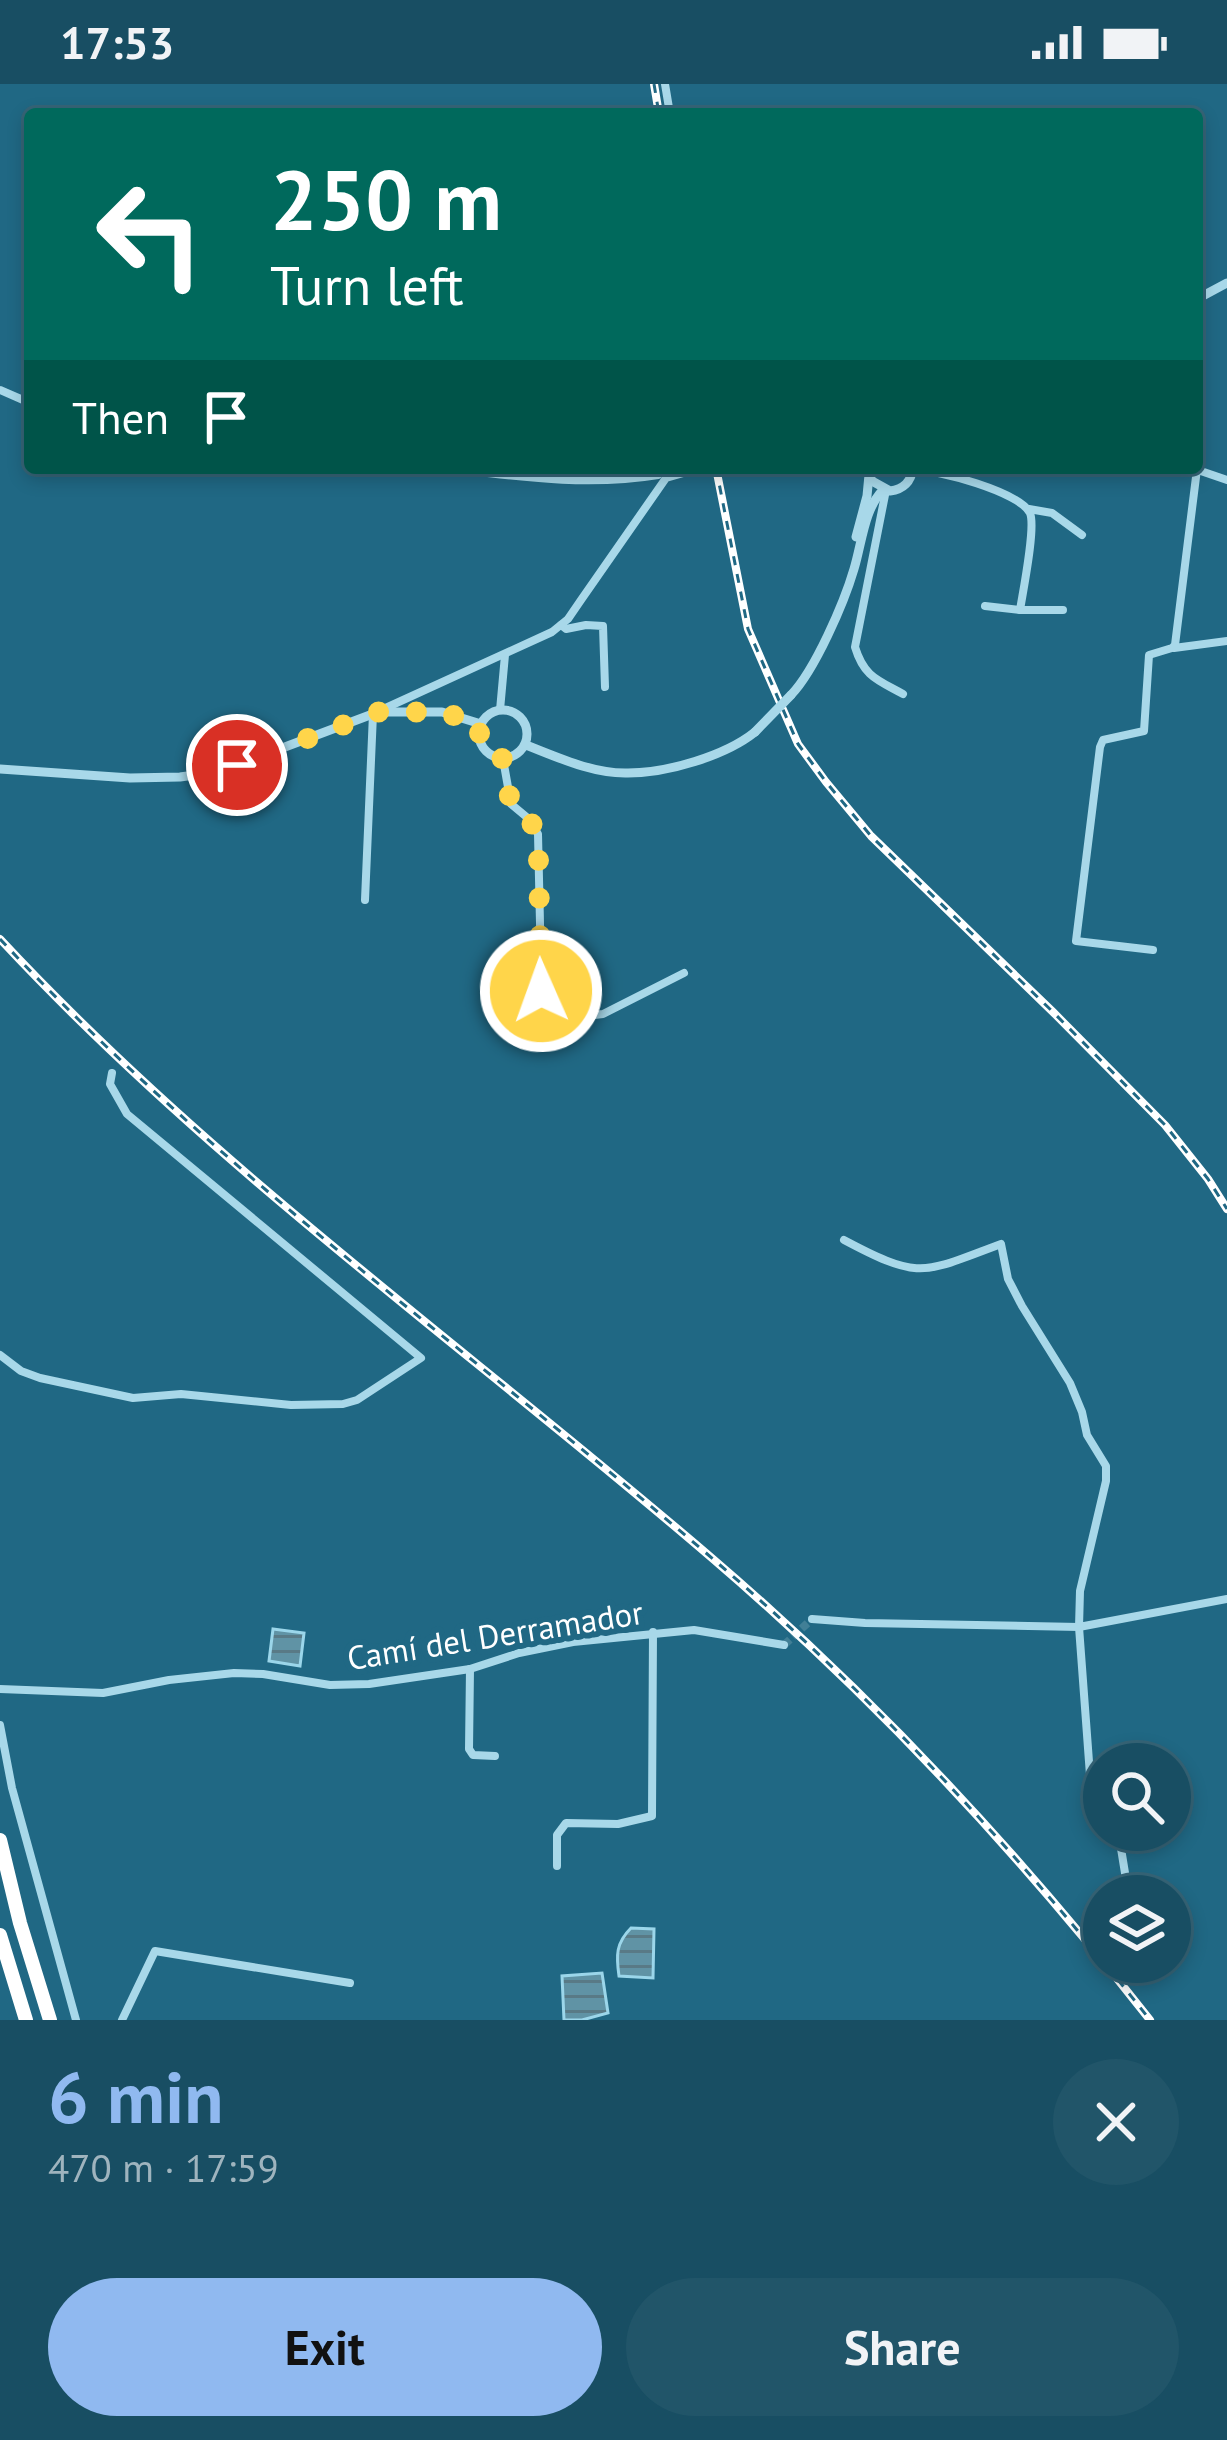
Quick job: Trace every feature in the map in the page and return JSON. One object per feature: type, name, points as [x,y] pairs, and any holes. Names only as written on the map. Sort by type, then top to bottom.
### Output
[{"type":"highway","points":[[0,1840],[50,2020]]},
{"type":"highway","points":[[0,1935],[26,2020]]},
{"type":"street","points":[[493,474],[623,481],[658,476]]},
{"type":"street","points":[[846,589],[868,474]]},
{"type":"street","points":[[870,474],[884,490]]},
{"type":"street","points":[[526,745],[575,764],[627,774],[684,764],[738,745],[799,687],[852,576],[873,502],[884,490],[903,487],[911,474]]},
{"type":"street","points":[[940,474],[1052,513],[1082,535]]},
{"type":"street","points":[[1172,649],[1194,474]]},
{"type":"street","points":[[0,769],[130,778],[209,773],[375,713],[561,625],[581,601],[658,476]]},
{"type":"street","points":[[884,490],[855,647],[867,674],[903,694]]},
{"type":"street","points":[[1020,610],[1030,534],[1027,508]]},
{"type":"street","points":[[985,606],[1063,610]]},
{"type":"street","points":[[561,625],[566,629],[603,626],[605,688]]},
{"type":"street","points":[[1153,950],[1076,941],[1100,748],[1103,740],[1144,731],[1149,655],[1227,641]]},
{"type":"street","points":[[500,710],[505,655]]},
{"type":"street","points":[[500,710],[515,712],[527,730],[526,745],[514,757],[489,754],[478,732],[485,717],[500,710]]},
{"type":"street","points":[[375,713],[442,712],[481,724]]},
{"type":"street","points":[[365,900],[375,713]]},
{"type":"street","points":[[502,758],[511,804],[538,834],[542,1012],[552,1020],[603,1014],[684,973]]},
{"type":"street","points":[[0,1355],[40,1378],[133,1398],[181,1394],[291,1405],[357,1400],[421,1358],[127,1114],[110,1084],[112,1073]]},
{"type":"street","points":[[844,1240],[904,1269],[931,1270],[1001,1244],[1008,1279],[1070,1383],[1087,1435],[1106,1466],[1080,1591],[1088,1743]]},
{"type":"street","points":[[812,1619],[1079,1627],[1227,1599]]},
{"type":"street","points":[[557,1866],[556,1835],[566,1823],[618,1824],[652,1816],[653,1632]]},
{"type":"street","name":"Camí del Derramador","points":[[0,1689],[103,1693],[234,1673],[330,1685],[369,1684],[470,1669],[555,1646],[653,1632],[721,1632],[784,1645]]},
{"type":"street","points":[[470,1669],[469,1749],[473,1755],[495,1756]]},
{"type":"street","points":[[0,1725],[12,1789],[76,2020]]},
{"type":"street","points":[[1121,1851],[1125,1873]]},
{"type":"street","points":[[122,2020],[155,1951],[350,1983]]},
{"type":"water","points":[[273,1629],[304,1633],[300,1666],[269,1661]]},
{"type":"water","points":[[631,1928],[654,1929],[653,1978],[619,1976],[618,1950]]},
{"type":"water","points":[[602,1973],[608,2013],[564,2020],[562,1976]]},
{"type":"tunnel","points":[[784,1645],[812,1619]]},
{"type":"railway","points":[[654,84],[658,108]]},
{"type":"railway","points":[[717,474],[748,629],[798,744],[871,836],[1165,1125],[1227,1209]]},
{"type":"railway","points":[[0,939],[83,1024],[257,1182],[623,1483],[831,1666],[997,1837],[1150,2020]]},
{"type":"route","points":[[237,765],[378,712],[442,712],[481,724],[479,741],[489,754],[502,758],[511,804],[538,834],[541,991]]}]
